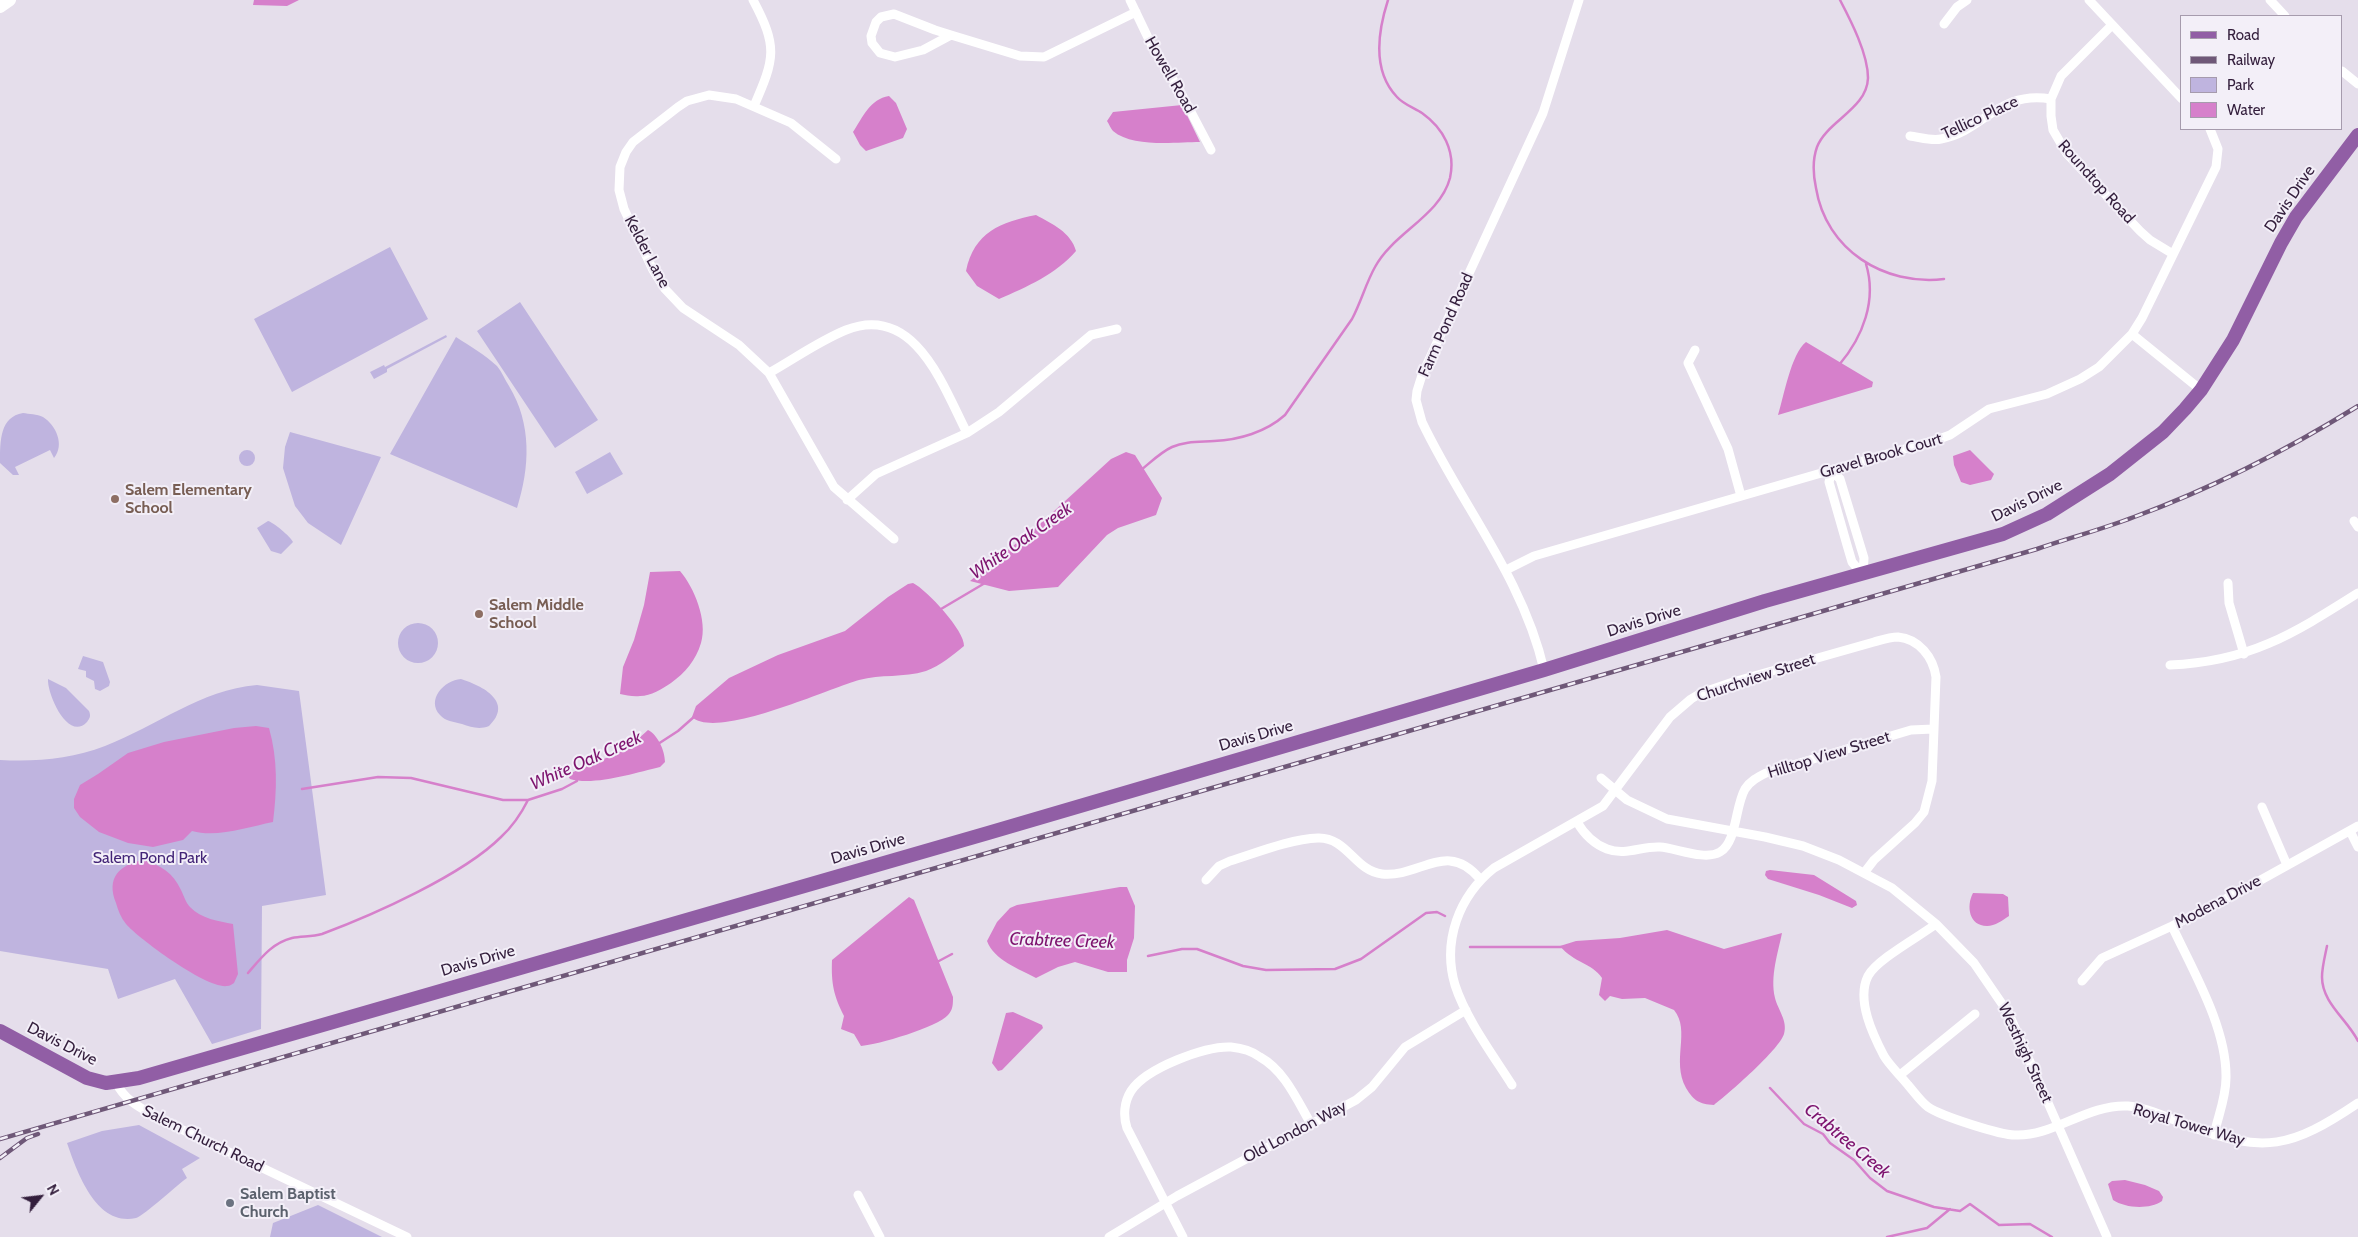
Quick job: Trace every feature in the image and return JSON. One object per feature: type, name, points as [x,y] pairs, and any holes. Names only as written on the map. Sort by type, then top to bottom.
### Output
[{"type":"main road","name":"Davis Drive","points":[[0,1031],[72,1072],[97,1081],[116,1082],[169,1070],[1544,670],[1765,601],[1863,575],[2003,534],[2047,514],[2110,474],[2163,432],[2201,390],[2240,329],[2281,243],[2296,217],[2358,135]]},
{"type":"street","points":[[0,7],[10,0]]},
{"type":"street","points":[[753,0],[768,31],[772,51],[768,76],[754,106]]},
{"type":"street","name":"Howell Road","points":[[1130,0],[1152,46],[1180,91],[1211,150]]},
{"type":"street","name":"Farm Pond Road","points":[[1544,670],[1531,628],[1506,570],[1432,442],[1417,407],[1417,391],[1435,346],[1543,113],[1579,0]]},
{"type":"street","points":[[1944,24],[1957,7],[1967,0]]},
{"type":"street","points":[[2089,0],[2180,96]]},
{"type":"street","points":[[2270,0],[2284,15]]},
{"type":"street","points":[[951,35],[919,52],[895,57],[887,56],[875,48],[872,43],[871,31],[876,22],[881,18],[894,14],[951,35],[1020,56],[1044,57],[1136,12]]},
{"type":"street","name":"Roundtop Road","points":[[2112,25],[2061,76],[2051,99],[2053,130],[2067,154],[2140,231],[2150,240],[2173,254]]},
{"type":"street","points":[[2343,71],[2358,84]]},
{"type":"street","name":"Kelder Lane","points":[[836,160],[800,129],[754,106],[736,99],[716,95],[700,97],[678,107],[641,133],[626,152],[620,167],[619,190],[624,209],[653,270],[665,289],[683,308],[739,345],[769,373],[828,479],[847,500],[894,539]]},
{"type":"street","name":"Tellico Place","points":[[1910,136],[1939,139],[1952,136],[2018,98],[2035,96],[2051,99]]},
{"type":"street","name":"Gravel Brook Court","points":[[1506,570],[1534,556],[1950,435],[1989,409],[2058,390],[2099,367],[2132,334],[2142,318],[2216,167],[2218,149],[2210,130]]},
{"type":"street","points":[[769,373],[845,330],[869,325],[888,328],[911,339],[925,355],[967,433]]},
{"type":"street","points":[[847,500],[876,474],[967,433],[993,417],[1092,336],[1117,329]]},
{"type":"street","points":[[2132,334],[2201,390]]},
{"type":"street","points":[[1696,350],[1688,363],[1728,449],[1741,496]]},
{"type":"street","points":[[1832,470],[1829,482],[1852,562],[1863,575]]},
{"type":"street","points":[[2228,583],[2229,603],[2244,654]]},
{"type":"street","points":[[2170,665],[2207,662],[2244,654],[2287,637],[2358,593]]},
{"type":"street","name":"Churchview Street","points":[[1512,1086],[1466,1010],[1455,985],[1451,954],[1452,939],[1460,910],[1480,879],[1504,861],[1603,806],[1670,717],[1691,699],[1702,693],[1840,651],[1896,637],[1910,640],[1922,648],[1935,669],[1932,781],[1924,812],[1915,823],[1874,860],[1864,874]]},
{"type":"street","name":"Hilltop View Street","points":[[1577,822],[1584,833],[1595,843],[1619,852],[1660,847],[1709,855],[1720,852],[1727,844],[1745,789],[1754,780],[1766,773],[1912,730],[1933,729]]},
{"type":"street","name":"Westhigh Street","points":[[1600,778],[1640,808],[1667,819],[1733,830],[1803,846],[1839,860],[1892,888],[1936,924],[1974,963],[2009,1014],[2106,1237]]},
{"type":"street","points":[[2262,807],[2287,865]]},
{"type":"street","points":[[2354,828],[2358,847]]},
{"type":"street","name":"Modena Drive","points":[[2082,981],[2102,958],[2172,926],[2354,828]]},
{"type":"street","points":[[1206,880],[1219,866],[1230,861],[1303,839],[1319,838],[1338,843],[1363,866],[1379,874],[1394,874],[1430,864],[1453,861],[1470,866],[1480,879]]},
{"type":"street","name":"Royal Tower Way","points":[[1936,924],[1877,964],[1868,977],[1864,990],[1871,1028],[1885,1057],[1928,1107],[1987,1128],[2014,1135],[2033,1134],[2088,1112],[2112,1106],[2129,1106],[2145,1109],[2214,1135],[2244,1143],[2271,1143],[2288,1140],[2320,1128],[2358,1104]]},
{"type":"street","points":[[2172,926],[2208,1006],[2223,1046],[2226,1066],[2225,1093],[2214,1135]]},
{"type":"street","name":"Old London Way","points":[[1109,1237],[1165,1202],[1356,1100],[1372,1087],[1405,1047],[1466,1010]]},
{"type":"street","points":[[1900,1075],[1975,1014]]},
{"type":"street","points":[[1183,1237],[1131,1138],[1124,1118],[1125,1106],[1131,1091],[1143,1080],[1163,1068],[1211,1049],[1231,1047],[1246,1050],[1262,1057],[1279,1072],[1310,1124]]},
{"type":"street","name":"Salem Church Road","points":[[116,1082],[123,1096],[129,1101],[162,1120],[407,1237]]},
{"type":"street","points":[[858,1196],[880,1237]]},
{"type":"green space","points":[[390,247],[428,319],[292,392],[254,319]]},
{"type":"green space","points":[[520,302],[598,420],[555,448],[477,331]]},
{"type":"green space","points":[[446,335],[447,337],[387,369],[387,372],[374,379],[370,372],[384,365],[385,367]]},
{"type":"green space","points":[[456,337],[497,366],[522,415],[525,430],[526,461],[517,508],[390,454]]},
{"type":"green space","points":[[23,413],[38,415],[48,421],[55,430],[59,447],[54,458],[50,450],[15,467],[19,475],[13,475],[0,463],[1,438],[10,419],[15,415]]},
{"type":"green space","points":[[290,432],[381,457],[341,545],[308,523],[295,506],[283,468],[285,447]]},
{"type":"green space","points":[[244,450],[250,450],[255,455],[253,464],[244,466],[239,461],[239,455]]},
{"type":"green space","points":[[610,452],[623,474],[587,494],[575,472]]},
{"type":"green space","points":[[268,521],[282,530],[293,542],[281,554],[271,551],[257,528]]},
{"type":"green space","points":[[418,623],[429,626],[435,632],[438,643],[435,654],[429,660],[418,663],[407,660],[401,654],[398,643],[401,632],[407,626]]},
{"type":"green space","points":[[83,656],[103,662],[110,682],[109,686],[100,691],[95,689],[94,681],[86,677],[86,671],[78,669]]},
{"type":"green space","points":[[48,679],[66,688],[89,711],[90,717],[87,722],[80,727],[73,726],[66,721],[60,714],[51,695]]},
{"type":"green space","points":[[461,679],[486,691],[497,702],[498,710],[496,717],[489,726],[475,728],[450,721],[444,719],[436,709],[436,697],[443,687],[455,680]]},
{"type":"green space","name":"Salem Pond Park","points":[[257,685],[299,691],[326,895],[262,906],[261,1029],[212,1044],[175,979],[118,999],[108,969],[0,951],[0,760],[53,759],[79,754],[124,738],[198,701],[236,688]]},
{"type":"green space","points":[[139,1125],[200,1158],[182,1169],[187,1178],[140,1216],[122,1219],[110,1214],[99,1206],[90,1195],[76,1168],[67,1143],[102,1131]]},
{"type":"green space","points":[[318,1205],[382,1237],[270,1237],[273,1223]]},
{"type":"water","points":[[254,0],[299,0],[287,6],[253,5]]},
{"type":"water","points":[[889,96],[896,103],[907,129],[903,138],[866,151],[860,145],[853,132],[872,105],[882,98]]},
{"type":"water","points":[[1182,105],[1200,142],[1155,143],[1132,140],[1113,131],[1107,121],[1113,112]]},
{"type":"water","points":[[1036,215],[1065,234],[1074,244],[1076,251],[1050,273],[1030,285],[999,299],[977,286],[966,271],[975,247],[982,238],[1011,221]]},
{"type":"water","points":[[1806,342],[1873,382],[1872,387],[1778,415],[1792,365]]},
{"type":"water","points":[[1970,450],[1994,474],[1991,480],[1970,485],[1961,482],[1954,465],[1953,456]]},
{"type":"water","points":[[1126,452],[1135,455],[1162,498],[1156,515],[1118,528],[1107,535],[1058,587],[1009,591],[970,581],[1041,523],[1111,459]]},
{"type":"water","points":[[680,571],[695,595],[703,625],[701,643],[696,655],[681,675],[656,692],[637,696],[620,694],[623,667],[634,640],[644,605],[650,572]]},
{"type":"water","points":[[913,583],[927,594],[944,612],[963,639],[964,646],[951,657],[926,671],[859,680],[773,711],[747,718],[724,722],[705,722],[692,717],[696,706],[729,678],[778,655],[845,631],[888,597],[908,584]]},
{"type":"water","points":[[256,726],[269,728],[274,751],[276,775],[273,822],[222,833],[192,831],[183,840],[153,847],[128,843],[99,832],[80,817],[74,808],[74,799],[80,785],[128,753],[164,742],[234,728]]},
{"type":"water","points":[[648,730],[658,739],[662,748],[665,762],[660,767],[602,780],[580,781],[570,779],[568,776],[627,749]]},
{"type":"water","points":[[143,860],[161,867],[170,874],[178,884],[187,904],[194,911],[210,919],[233,924],[238,974],[234,983],[228,986],[217,985],[190,972],[144,940],[124,922],[113,894],[114,880],[121,869]]},
{"type":"water","points":[[1766,871],[1814,875],[1856,901],[1857,905],[1852,908],[1819,895],[1768,879],[1765,875]]},
{"type":"water","points":[[1127,887],[1135,906],[1134,938],[1127,960],[1127,972],[1108,972],[1075,962],[1058,967],[1036,978],[1001,959],[990,948],[987,941],[997,922],[1010,908],[1017,905]]},
{"type":"water","points":[[1973,893],[2003,894],[2008,897],[2009,916],[1990,926],[1976,923],[1970,909]]},
{"type":"water","points":[[909,897],[914,900],[953,997],[952,1009],[942,1020],[920,1030],[893,1039],[861,1046],[854,1034],[841,1029],[844,1016],[834,990],[832,960]]},
{"type":"water","points":[[1667,930],[1724,949],[1782,933],[1773,981],[1775,998],[1785,1025],[1784,1034],[1763,1061],[1714,1105],[1697,1101],[1686,1088],[1680,1067],[1681,1027],[1679,1018],[1674,1010],[1645,998],[1622,999],[1610,996],[1605,1001],[1599,995],[1602,978],[1598,973],[1565,952],[1560,946],[1576,941],[1620,938]]},
{"type":"water","points":[[1013,1012],[1042,1025],[1043,1028],[1002,1070],[998,1071],[992,1063],[1006,1013]]},
{"type":"water","points":[[2125,1180],[2159,1191],[2163,1197],[2162,1201],[2144,1207],[2118,1203],[2113,1200],[2108,1184],[2112,1181]]},
{"type":"waterway","name":"White Oak Creek","points":[[1141,470],[1164,452],[1177,445],[1242,437],[1269,426],[1285,415],[1352,319],[1372,273],[1383,255],[1427,214],[1445,191],[1450,178],[1451,159],[1442,133],[1422,113],[1402,102],[1389,87],[1384,75],[1379,50],[1384,12],[1388,0]]},
{"type":"waterway","points":[[1840,0],[1862,48],[1868,78],[1866,89],[1861,98],[1829,130],[1817,147],[1814,157],[1814,173],[1822,210],[1832,229],[1845,246],[1861,259],[1880,270],[1922,280],[1944,279]]},
{"type":"waterway","points":[[1839,365],[1855,342],[1866,318],[1870,291],[1866,264]]},
{"type":"waterway","name":"White Oak Creek","points":[[941,609],[985,583]]},
{"type":"waterway","name":"White Oak Creek","points":[[658,744],[678,731],[695,716]]},
{"type":"waterway","name":"White Oak Creek","points":[[302,789],[378,777],[411,778],[503,800],[528,800],[562,789],[577,781],[576,778]]},
{"type":"waterway","points":[[248,973],[267,952],[285,940],[322,934],[366,916],[416,893],[464,866],[505,833],[523,810],[528,800]]},
{"type":"waterway","name":"Crabtree Creek","points":[[1148,956],[1182,949],[1197,949],[1243,966],[1266,970],[1335,969],[1361,959],[1426,913],[1437,912],[1445,916]]},
{"type":"waterway","points":[[2327,946],[2322,969],[2323,986],[2330,1003],[2358,1041]]},
{"type":"waterway","name":"Crabtree Creek","points":[[1470,947],[1564,947]]},
{"type":"waterway","name":"Crabtree Creek","points":[[937,962],[952,954]]},
{"type":"waterway","name":"Crabtree Creek","points":[[1770,1088],[1804,1124],[1823,1134],[1830,1143],[1854,1160],[1870,1178],[1887,1191],[1934,1207],[1960,1211],[1970,1204],[1999,1225],[2030,1224],[2052,1237]]},
{"type":"waterway","points":[[1887,1237],[1927,1228],[1950,1209]]},
{"type":"railway","points":[[0,1139],[2037,549],[2122,521],[2192,494],[2277,453],[2358,406]]},
{"type":"railway","points":[[0,1158],[27,1138],[38,1134]]},
{"type":"place","name":"Salem Elementary School","points":[[115,499]]},
{"type":"place","name":"Salem Middle School","points":[[479,614]]},
{"type":"place","name":"Salem Baptist Church","points":[[230,1203]]}]
